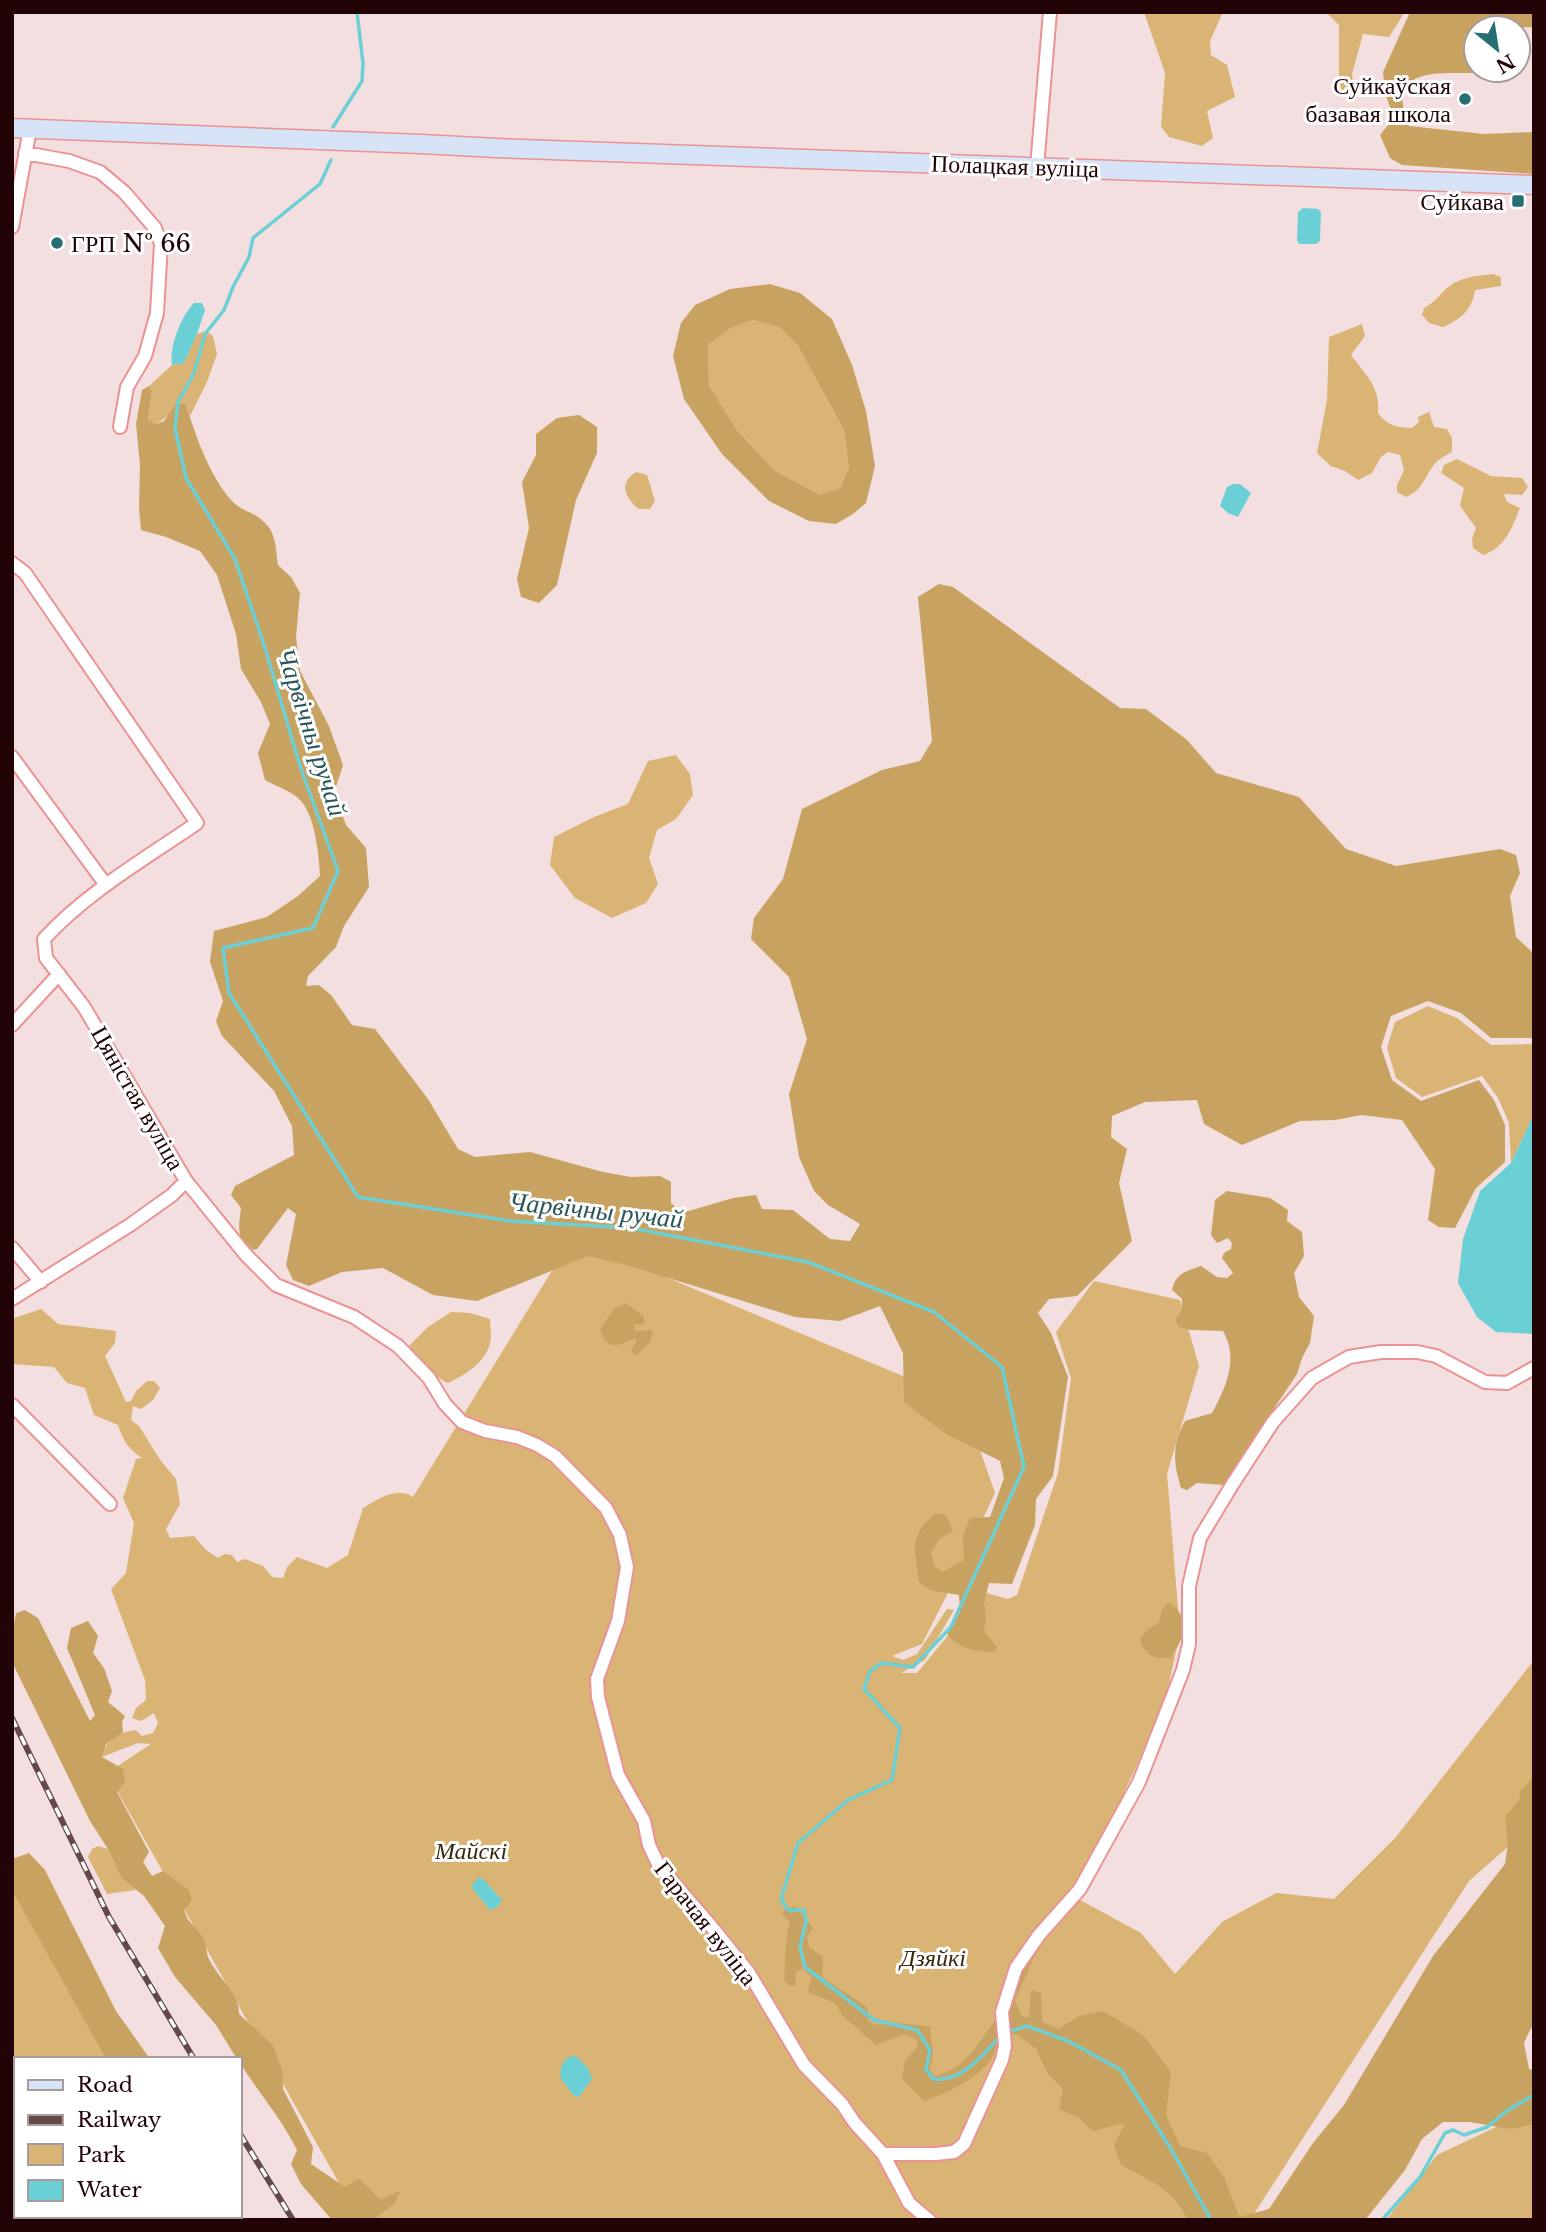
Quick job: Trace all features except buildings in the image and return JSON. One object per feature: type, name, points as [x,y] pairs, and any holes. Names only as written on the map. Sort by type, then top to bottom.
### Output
[{"type":"main road","name":"Полацкая вуліца","points":[[21,129],[1534,185]]},
{"type":"street","points":[[1037,167],[1050,12]]},
{"type":"street","points":[[12,227],[25,153],[21,129]]},
{"type":"street","points":[[25,153],[69,161],[100,172],[124,192],[155,228],[161,244],[157,313],[145,356],[127,387],[120,427]]},
{"type":"street","points":[[12,563],[25,573],[197,823],[106,885],[12,757]]},
{"type":"street","name":"Цяністая вуліца","points":[[12,1299],[130,1225],[172,1195],[186,1181],[84,1007],[46,958],[44,939],[59,923],[106,885]]},
{"type":"street","points":[[12,1025],[59,974]]},
{"type":"street","name":"Гарачая вуліца","points":[[186,1181],[246,1255],[276,1284],[354,1317],[398,1346],[429,1378],[445,1404],[461,1422],[537,1445],[555,1456],[606,1508],[620,1535],[627,1567],[618,1621],[597,1679],[598,1697],[618,1775],[644,1821],[649,1845],[659,1866],[712,1926],[748,1973],[804,2065],[842,2104],[854,2122],[883,2154],[909,2203],[929,2220]]},
{"type":"street","points":[[12,1248],[41,1282]]},
{"type":"street","points":[[883,2154],[954,2152],[964,2144],[1002,2060],[1005,2046],[1002,2012],[1016,1968],[1039,1936],[1080,1889],[1139,1782],[1183,1670],[1189,1644],[1189,1586],[1200,1538],[1273,1422],[1312,1378],[1349,1357],[1381,1352],[1417,1352],[1436,1356],[1485,1382],[1507,1383],[1534,1368]]},
{"type":"street","points":[[12,1405],[110,1504]]},
{"type":"green space","points":[[1144,12],[1223,12],[1210,41],[1211,55],[1227,65],[1235,97],[1207,111],[1213,138],[1202,146],[1169,137],[1161,127],[1165,73]]},
{"type":"green space","points":[[1326,12],[1405,12],[1389,37],[1363,34],[1352,74],[1354,94],[1343,95],[1339,80],[1339,25]]},
{"type":"green space","points":[[1493,274],[1501,277],[1501,286],[1475,290],[1465,313],[1455,321],[1443,327],[1429,323],[1422,315],[1424,308],[1456,282]]},
{"type":"green space","points":[[753,320],[779,327],[798,346],[844,430],[849,468],[840,488],[820,495],[774,470],[737,430],[709,385],[708,345],[731,328]]},
{"type":"green space","points":[[1362,324],[1365,336],[1351,355],[1374,389],[1381,417],[1393,425],[1412,428],[1419,422],[1418,417],[1429,412],[1434,427],[1447,429],[1452,438],[1452,452],[1437,462],[1419,488],[1406,497],[1397,492],[1397,485],[1404,470],[1400,455],[1388,452],[1381,457],[1372,473],[1358,480],[1331,466],[1317,453],[1327,400],[1329,337]]},
{"type":"green space","points":[[206,331],[213,336],[217,354],[190,416],[186,404],[156,424],[148,419],[152,391],[149,386],[172,365],[184,363],[197,334]]},
{"type":"green space","points":[[1457,459],[1491,476],[1522,478],[1528,487],[1522,495],[1504,494],[1507,502],[1520,508],[1502,542],[1483,555],[1473,548],[1472,539],[1476,528],[1460,506],[1464,488],[1441,473],[1444,465]]},
{"type":"green space","points":[[636,472],[647,475],[655,501],[650,509],[638,509],[625,490],[627,481]]},
{"type":"green space","points":[[676,755],[690,774],[693,795],[676,819],[657,830],[649,858],[658,884],[646,903],[612,918],[575,898],[550,865],[554,837],[628,804],[648,761]]},
{"type":"green space","points":[[1428,1006],[1457,1018],[1491,1045],[1534,1044],[1534,1114],[1511,1163],[1509,1123],[1498,1098],[1482,1076],[1422,1097],[1396,1078],[1387,1048],[1395,1022]]},
{"type":"green space","name":"Майскі","points":[[572,1238],[963,1401],[995,1493],[922,1644],[892,1656],[903,1660],[917,1654],[947,1609],[954,1610],[925,1660],[901,1673],[917,1673],[946,1638],[976,1590],[1008,1599],[1017,1595],[1058,1473],[1071,1378],[1056,1332],[1094,1281],[1180,1300],[1199,1366],[1167,1474],[1180,1632],[1167,1693],[1105,1833],[1080,1878],[1080,1900],[1141,1933],[1175,1974],[1222,1922],[1276,1893],[1334,1899],[1396,1837],[1534,1660],[1534,1824],[1469,1881],[1250,2220],[360,2220],[107,1773],[151,1744],[138,1743],[102,1757],[110,1740],[129,1731],[136,1730],[142,1736],[153,1733],[158,1723],[154,1713],[141,1721],[132,1718],[136,1708],[146,1700],[145,1680],[111,1589],[126,1573],[134,1523],[123,1498],[136,1459],[142,1458],[127,1444],[118,1425],[94,1415],[85,1388],[67,1383],[54,1367],[12,1364],[12,1319],[41,1309],[58,1324],[116,1331],[115,1343],[105,1356],[126,1402],[131,1401],[137,1390],[147,1381],[154,1381],[160,1388],[153,1400],[141,1409],[133,1406],[131,1420],[139,1426],[176,1479],[180,1504],[166,1529],[170,1538],[194,1536],[206,1550],[218,1558],[225,1554],[232,1555],[237,1562],[245,1559],[263,1566],[272,1577],[283,1578],[287,1567],[297,1557],[327,1568],[348,1555],[363,1508],[394,1493],[413,1497]]},
{"type":"green space","points":[[451,1312],[470,1313],[490,1319],[491,1337],[484,1357],[467,1372],[448,1383],[426,1368],[409,1346],[428,1327]]},
{"type":"green space","points":[[98,1846],[108,1849],[121,1878],[136,1890],[107,1894],[88,1857],[92,1849]]},
{"type":"green space","points":[[12,1882],[114,2057],[14,2057],[14,2218],[226,2220],[12,2220]]},
{"type":"green space","points":[[1534,2109],[1534,2220],[1386,2220],[1437,2155]]},
{"type":"shaded area","points":[[1410,12],[1534,12],[1534,27],[1532,14],[1462,14],[1462,73],[1440,73],[1417,78],[1408,84],[1403,92],[1403,105],[1409,126],[1484,134],[1534,132],[1534,174],[1402,165],[1390,158],[1380,135],[1394,118],[1385,93],[1383,72]]},
{"type":"shaded area","points":[[770,284],[800,293],[832,319],[852,365],[866,411],[875,466],[866,503],[836,524],[809,521],[769,501],[722,454],[684,399],[673,356],[681,323],[695,305],[730,289]],"holes":[[[753,320],[779,327],[798,346],[844,430],[849,468],[840,488],[820,495],[774,470],[737,430],[709,385],[708,345],[731,328]]]},
{"type":"shaded area","points":[[149,386],[152,391],[148,419],[156,424],[164,421],[176,404],[186,404],[199,443],[218,482],[234,503],[266,524],[273,535],[278,565],[291,577],[300,593],[296,637],[300,671],[329,726],[343,765],[334,793],[346,825],[366,848],[369,887],[344,926],[336,947],[308,976],[306,986],[319,985],[331,995],[352,1025],[375,1029],[428,1099],[458,1149],[475,1157],[530,1152],[603,1172],[631,1177],[660,1176],[671,1182],[671,1203],[682,1213],[733,1198],[756,1195],[762,1209],[793,1210],[830,1239],[850,1241],[860,1224],[828,1205],[814,1191],[799,1157],[789,1094],[807,1039],[789,977],[751,939],[754,918],[783,879],[802,809],[882,770],[920,761],[932,741],[918,597],[939,584],[953,587],[1120,708],[1146,709],[1187,740],[1216,773],[1299,797],[1346,849],[1396,866],[1500,849],[1516,855],[1520,873],[1510,896],[1516,937],[1534,954],[1534,1038],[1491,1038],[1461,1013],[1428,1001],[1391,1016],[1381,1047],[1392,1080],[1421,1101],[1479,1080],[1494,1100],[1505,1125],[1505,1162],[1476,1188],[1455,1228],[1439,1227],[1428,1220],[1435,1169],[1402,1120],[1362,1115],[1335,1120],[1300,1121],[1242,1145],[1204,1124],[1197,1100],[1145,1102],[1112,1116],[1111,1137],[1127,1149],[1119,1183],[1132,1241],[1077,1296],[1049,1299],[1038,1313],[1051,1333],[1068,1377],[1053,1476],[1036,1499],[1035,1525],[1012,1584],[989,1583],[984,1603],[984,1632],[997,1647],[995,1651],[989,1652],[961,1646],[950,1638],[947,1633],[960,1612],[959,1595],[930,1590],[919,1582],[916,1544],[917,1537],[927,1521],[936,1513],[946,1515],[953,1531],[939,1539],[931,1553],[935,1566],[943,1572],[964,1560],[963,1536],[970,1518],[990,1517],[1004,1478],[1000,1461],[946,1434],[904,1402],[903,1353],[880,1306],[840,1321],[795,1317],[626,1265],[588,1256],[477,1301],[433,1295],[383,1268],[342,1272],[309,1286],[293,1280],[286,1265],[296,1214],[288,1208],[257,1249],[253,1250],[240,1237],[241,1208],[231,1195],[235,1186],[294,1155],[292,1126],[274,1091],[222,1036],[216,1021],[223,1001],[210,962],[214,931],[267,917],[298,896],[320,876],[317,847],[313,825],[300,800],[265,780],[258,753],[270,724],[261,702],[241,669],[236,634],[217,575],[200,551],[141,530],[140,464],[136,424],[142,390]]},
{"type":"shaded area","points":[[579,415],[597,427],[597,453],[576,500],[557,585],[539,603],[521,597],[517,579],[529,528],[522,482],[536,455],[536,434],[557,418]]},
{"type":"shaded area","points":[[1227,1191],[1270,1198],[1288,1210],[1287,1221],[1302,1232],[1304,1256],[1294,1273],[1299,1297],[1314,1316],[1310,1343],[1297,1374],[1223,1485],[1197,1483],[1187,1490],[1181,1488],[1176,1470],[1178,1438],[1185,1421],[1212,1413],[1229,1373],[1230,1352],[1223,1331],[1179,1327],[1175,1320],[1182,1309],[1182,1299],[1172,1290],[1179,1277],[1201,1266],[1217,1277],[1227,1278],[1233,1273],[1222,1258],[1224,1253],[1231,1249],[1232,1243],[1228,1238],[1217,1243],[1211,1235],[1215,1200]]},
{"type":"shaded area","points":[[626,1303],[643,1316],[645,1323],[634,1324],[635,1331],[653,1332],[650,1342],[637,1355],[631,1350],[637,1341],[635,1338],[610,1344],[600,1329],[614,1309]]},
{"type":"shaded area","points":[[1169,1603],[1181,1615],[1184,1629],[1182,1636],[1171,1657],[1151,1656],[1140,1639],[1148,1629],[1159,1623],[1162,1609]]},
{"type":"shaded area","points":[[25,1610],[38,1618],[90,1721],[95,1715],[67,1648],[71,1628],[88,1621],[98,1636],[93,1653],[104,1668],[112,1691],[108,1702],[125,1716],[122,1722],[123,1732],[106,1744],[102,1757],[123,1769],[125,1782],[117,1792],[149,1852],[143,1862],[152,1876],[163,1871],[189,1890],[192,1900],[184,1910],[203,1938],[212,1965],[232,1991],[239,2014],[272,2044],[282,2069],[283,2089],[313,2147],[311,2164],[345,2187],[359,2179],[381,2200],[400,2192],[394,2204],[373,2220],[332,2220],[301,2184],[291,2164],[297,2150],[242,2066],[242,2057],[236,2057],[216,2025],[175,1977],[158,1948],[165,1926],[144,1896],[121,1878],[12,1662],[12,1635],[16,1613]]},
{"type":"shaded area","points":[[1534,1777],[1534,2028],[1531,2028],[1524,2043],[1529,2069],[1534,2070],[1534,2124],[1511,2129],[1469,2122],[1443,2122],[1422,2139],[1405,2170],[1365,2220],[1188,2220],[1168,2193],[1121,2165],[1114,2145],[1125,2123],[1093,2131],[1079,2118],[1059,2109],[1063,2089],[1048,2074],[1036,2049],[1018,2035],[999,2031],[994,2054],[982,2070],[953,2089],[924,2101],[902,2079],[905,2060],[918,2046],[916,2040],[904,2034],[876,2045],[843,2016],[835,2003],[808,1992],[811,1977],[803,1968],[796,1972],[795,1986],[790,1986],[784,1980],[790,1923],[781,1912],[795,1906],[813,1928],[807,1937],[809,1947],[823,1957],[822,1977],[867,2007],[868,2021],[877,2025],[895,2023],[930,2026],[933,2054],[930,2071],[936,2076],[964,2061],[995,2021],[1008,2019],[1007,1997],[1031,1953],[1036,1953],[1015,2000],[1022,2017],[1029,2017],[1031,1990],[1041,1993],[1042,2022],[1059,2029],[1079,2016],[1103,2011],[1143,2035],[1171,2072],[1166,2115],[1180,2146],[1207,2153],[1224,2177],[1239,2217],[1269,2209],[1313,2143],[1344,2105],[1433,1956],[1505,1864],[1508,1843],[1505,1817],[1519,1800],[1521,1790]]},
{"type":"shaded area","points":[[29,1853],[45,1870],[116,2011],[149,2057],[105,2057],[13,1892],[12,1859]]},
{"type":"water","points":[[1303,208],[1318,209],[1321,212],[1320,241],[1316,244],[1300,244],[1297,241],[1298,212]]},
{"type":"water","points":[[194,303],[202,303],[205,310],[197,334],[184,363],[172,365],[172,350],[177,332]]},
{"type":"water","points":[[1240,484],[1251,493],[1238,517],[1220,506],[1227,487]]},
{"type":"water","points":[[1534,1114],[1534,1334],[1496,1332],[1477,1317],[1458,1283],[1463,1239],[1480,1191],[1511,1163]]},
{"type":"water","points":[[478,1878],[482,1878],[502,1900],[495,1908],[490,1910],[471,1887]]},
{"type":"water","points":[[576,2056],[588,2068],[592,2079],[579,2097],[574,2096],[560,2077],[562,2064],[569,2057]]},
{"type":"waterway","points":[[333,127],[362,81],[363,63],[357,12]]},
{"type":"waterway","name":"Чарвічны ручай","points":[[331,160],[320,184],[253,238],[249,257],[224,310],[205,334],[194,373],[178,402],[175,428],[186,478],[235,559],[301,769],[338,871],[313,928],[223,948],[229,993],[358,1197],[510,1221],[631,1228],[808,1262],[934,1312],[1002,1367],[1024,1467],[951,1627],[913,1667],[882,1663],[870,1671],[864,1689],[900,1728],[892,1780],[848,1800],[798,1843],[781,1899],[788,1910],[804,1910],[806,1922],[800,1947],[805,1967],[874,2020],[917,2030],[930,2050],[926,2069],[933,2079],[953,2077],[970,2067],[1000,2037]]},
{"type":"waterway","name":"Чарвічны ручай","points":[[1008,2032],[1027,2026],[1068,2041],[1121,2070],[1171,2149],[1209,2216],[1208,2220]]},
{"type":"waterway","name":"Чарвічны ручай","points":[[1382,2220],[1420,2177],[1445,2133],[1453,2130],[1464,2135],[1487,2127],[1508,2110],[1534,2095]]},
{"type":"railway","points":[[12,1718],[109,1917],[193,2057]]},
{"type":"railway","points":[[242,2137],[293,2220]]},
{"type":"place","name":"Суйкаўская базавая школа","points":[[1465,99]]},
{"type":"place","name":"Суйкава","points":[[1518,201]]},
{"type":"place","name":"ГРП № 66","points":[[57,243]]},
{"type":"park label","name":"Дзяйкі","points":[[933,1957]]}]
